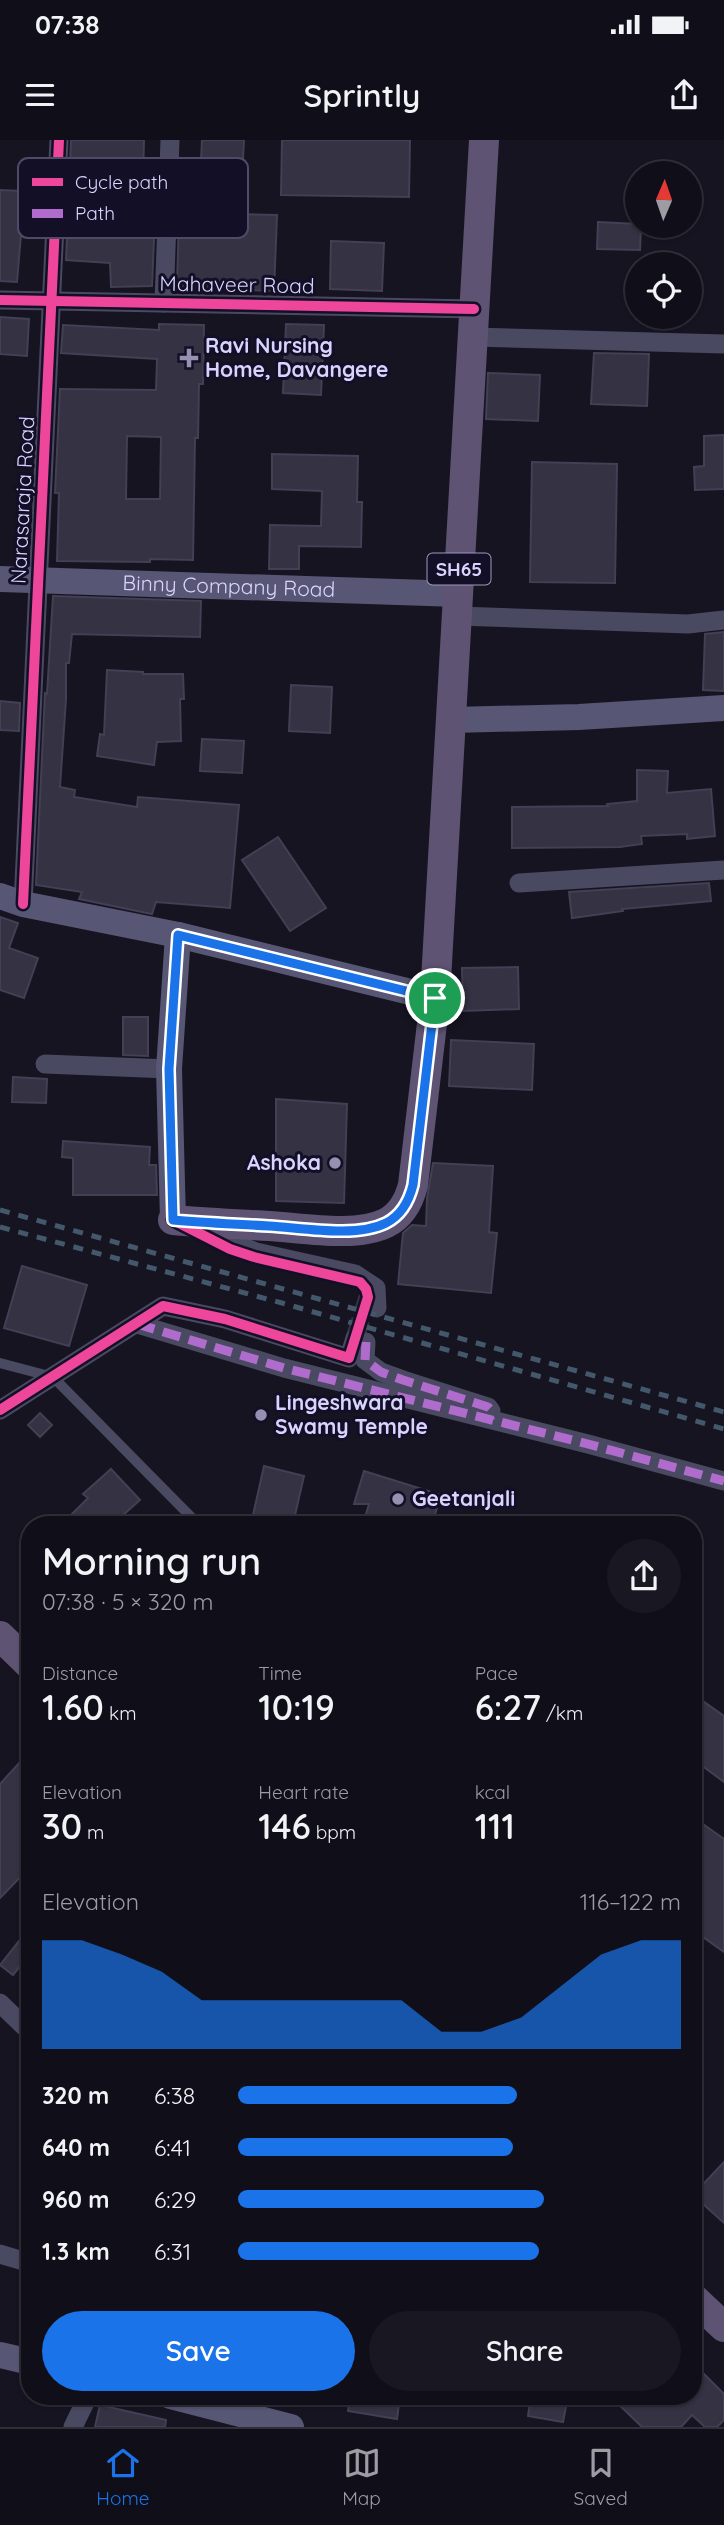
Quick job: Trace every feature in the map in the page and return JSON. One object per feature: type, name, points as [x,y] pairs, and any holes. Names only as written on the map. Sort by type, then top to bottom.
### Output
[{"type":"main road","name":"SH65","points":[[435,998],[484,140]]},
{"type":"main road","name":"Binny Company Road","points":[[0,579],[457,605]]},
{"type":"main road","points":[[451,720],[579,718],[724,708]]},
{"type":"main road","points":[[12,900],[178,935],[435,998],[413,1185],[409,1200],[401,1213],[373,1228],[336,1231],[176,1220],[169,1069],[178,935]]},
{"type":"main road","points":[[0,1636],[21,1656]]},
{"type":"main road","points":[[702,2306],[724,2327]]},
{"type":"main road","points":[[0,2355],[21,2360]]},
{"type":"main road","points":[[205,2405],[290,2427]]},
{"type":"street","name":"Narasaraja Road","points":[[57,158],[58,140]]},
{"type":"street","points":[[169,158],[170,140]]},
{"type":"street","name":"Narasaraja Road","points":[[12,900],[38,580],[54,238]]},
{"type":"street","points":[[164,303],[166,238]]},
{"type":"street","name":"Mahaveer Road","points":[[0,300],[164,303],[473,323],[724,344]]},
{"type":"street","points":[[457,605],[688,624],[724,620]]},
{"type":"street","points":[[519,883],[724,870]]},
{"type":"street","points":[[45,1064],[169,1069]]},
{"type":"street","points":[[176,1220],[256,1252],[355,1274],[368,1280],[376,1288],[372,1302]]},
{"type":"street","points":[[0,1410],[163,1306],[225,1319],[349,1358],[361,1340],[365,1360],[382,1371],[488,1407],[491,1410],[489,1419]]},
{"type":"street","points":[[138,1324],[284,1368],[724,1481]]},
{"type":"street","points":[[0,2003],[21,2023]]},
{"type":"street","points":[[0,2254],[21,2260]]},
{"type":"street","points":[[73,2427],[84,2405]]},
{"type":"lane","points":[[0,1363],[53,1377],[190,1516]]},
{"type":"building","points":[[71,140],[144,140],[144,158],[70,158]]},
{"type":"building","points":[[202,140],[244,140],[243,158],[201,158]]},
{"type":"building","points":[[282,140],[410,140],[409,197],[281,195]]},
{"type":"building","points":[[0,190],[18,191],[18,238],[21,238],[17,282],[0,281]]},
{"type":"building","points":[[248,214],[277,215],[274,291],[177,287],[178,238],[248,238]]},
{"type":"building","points":[[598,222],[625,223],[625,238],[640,238],[640,250],[597,249]]},
{"type":"building","points":[[67,238],[154,238],[152,286],[111,287],[110,263],[66,260]]},
{"type":"building","points":[[331,241],[384,243],[382,291],[330,289]]},
{"type":"building","points":[[0,317],[29,319],[27,356],[0,354]]},
{"type":"building","points":[[159,324],[204,325],[203,384],[199,384],[198,438],[195,438],[193,560],[57,561],[59,493],[55,493],[60,389],[156,390],[157,359],[61,353],[63,325],[159,330]],"holes":[[[127,436],[161,437],[160,499],[126,499]]]},
{"type":"building","points":[[286,324],[324,325],[321,395],[283,393]]},
{"type":"building","points":[[594,353],[649,354],[647,406],[591,404]]},
{"type":"building","points":[[488,373],[540,375],[538,421],[486,419]]},
{"type":"building","points":[[724,435],[724,489],[695,490],[694,467],[704,466],[704,436]]},
{"type":"building","points":[[272,454],[358,456],[357,502],[362,502],[361,547],[299,546],[299,569],[269,569],[270,525],[321,526],[322,491],[272,489]]},
{"type":"building","points":[[532,462],[617,464],[615,583],[530,582]]},
{"type":"building","points":[[53,596],[201,601],[200,637],[72,634],[69,663],[66,663],[60,787],[75,790],[74,797],[137,807],[138,797],[239,805],[230,908],[156,902],[152,914],[79,899],[82,892],[36,885],[45,693],[47,694]]},
{"type":"building","points":[[724,632],[724,691],[703,690],[705,634]]},
{"type":"building","points":[[107,670],[143,674],[183,674],[184,699],[180,699],[181,741],[157,742],[154,765],[97,756],[100,734],[104,735]]},
{"type":"building","points":[[291,685],[332,687],[330,733],[289,731]]},
{"type":"building","points":[[0,701],[20,703],[19,731],[0,730]]},
{"type":"building","points":[[202,739],[244,741],[242,773],[200,771]]},
{"type":"building","points":[[637,770],[668,771],[667,793],[711,789],[715,836],[687,839],[687,834],[641,836],[642,844],[620,847],[512,848],[512,807],[608,806],[607,804],[637,801]]},
{"type":"building","points":[[278,837],[326,908],[290,931],[242,860]]},
{"type":"building","points":[[709,883],[711,901],[622,909],[623,911],[572,918],[569,892]]},
{"type":"building","points":[[0,917],[18,923],[9,948],[38,958],[24,998],[0,990]]},
{"type":"building","points":[[518,967],[519,1009],[463,1011],[462,968]]},
{"type":"building","points":[[123,1017],[148,1017],[148,1056],[123,1055]]},
{"type":"building","points":[[451,1040],[534,1044],[532,1090],[449,1086]]},
{"type":"building","points":[[13,1077],[47,1079],[46,1103],[12,1102]]},
{"type":"building","points":[[276,1099],[347,1104],[344,1203],[276,1201]]},
{"type":"building","points":[[63,1141],[150,1147],[149,1165],[156,1165],[157,1195],[73,1195],[73,1158],[62,1157]]},
{"type":"building","points":[[433,1163],[493,1166],[489,1232],[497,1233],[491,1293],[398,1284],[403,1233],[412,1225],[426,1226]]},
{"type":"building","points":[[22,1266],[87,1285],[69,1346],[4,1328]]},
{"type":"building","points":[[40,1413],[52,1425],[40,1437],[28,1425]]},
{"type":"building","points":[[264,1466],[304,1476],[295,1516],[253,1516]]},
{"type":"building","points":[[111,1469],[140,1500],[122,1516],[70,1516],[88,1498],[83,1494]]},
{"type":"building","name":"Geetanjali","points":[[364,1471],[441,1495],[434,1516],[365,1516],[369,1504],[354,1504]]},
{"type":"building","points":[[702,1700],[724,1716],[724,1782],[702,1766]]},
{"type":"building","points":[[21,1761],[21,1876],[0,1898],[0,1784]]},
{"type":"building","points":[[702,1823],[724,1839],[724,1952],[702,1936]]},
{"type":"building","points":[[21,1938],[21,1965],[13,1975],[0,1965]]},
{"type":"building","points":[[724,2162],[724,2223],[702,2203],[702,2185]]},
{"type":"building","points":[[702,2372],[724,2394],[724,2420],[717,2427],[705,2427],[692,2415],[681,2427],[642,2427],[619,2405],[702,2405]]},
{"type":"building","points":[[100,2405],[166,2420],[165,2427],[95,2427]]},
{"type":"building","points":[[349,2405],[399,2405],[397,2419],[348,2411]]},
{"type":"building","points":[[530,2405],[566,2405],[563,2422],[528,2416]]},
{"type":"tunnel","points":[[355,1338],[368,1297]]},
{"type":"railway","points":[[0,1210],[724,1412]]},
{"type":"railway","points":[[0,1227],[282,1303],[724,1429]]},
{"type":"marked path","points":[[137,1324],[284,1368],[724,1481]]},
{"type":"marked path","points":[[366,1342],[365,1360],[381,1372],[488,1407],[491,1410],[490,1419]]},
{"type":"cycle path","points":[[58,158],[59,140]]},
{"type":"cycle path","points":[[23,904],[54,238]]},
{"type":"cycle path","points":[[0,300],[474,309]]},
{"type":"cycle path","points":[[0,1410],[163,1306],[225,1319],[349,1358],[368,1297],[360,1282],[254,1257],[230,1249],[173,1220]]},
{"type":"place","name":"Ravi Nursing Home, Davangere","points":[[189,358]]},
{"type":"place","name":"Ashoka","points":[[335,1163]]},
{"type":"place","name":"Lingeshwara Swamy Temple","points":[[261,1415]]},
{"type":"place","name":"Geetanjali","points":[[398,1499]]},
{"type":"route","points":[[178,935],[435,998],[413,1185],[409,1200],[401,1213],[373,1228],[336,1231],[173,1220],[169,1069],[178,935]]}]
